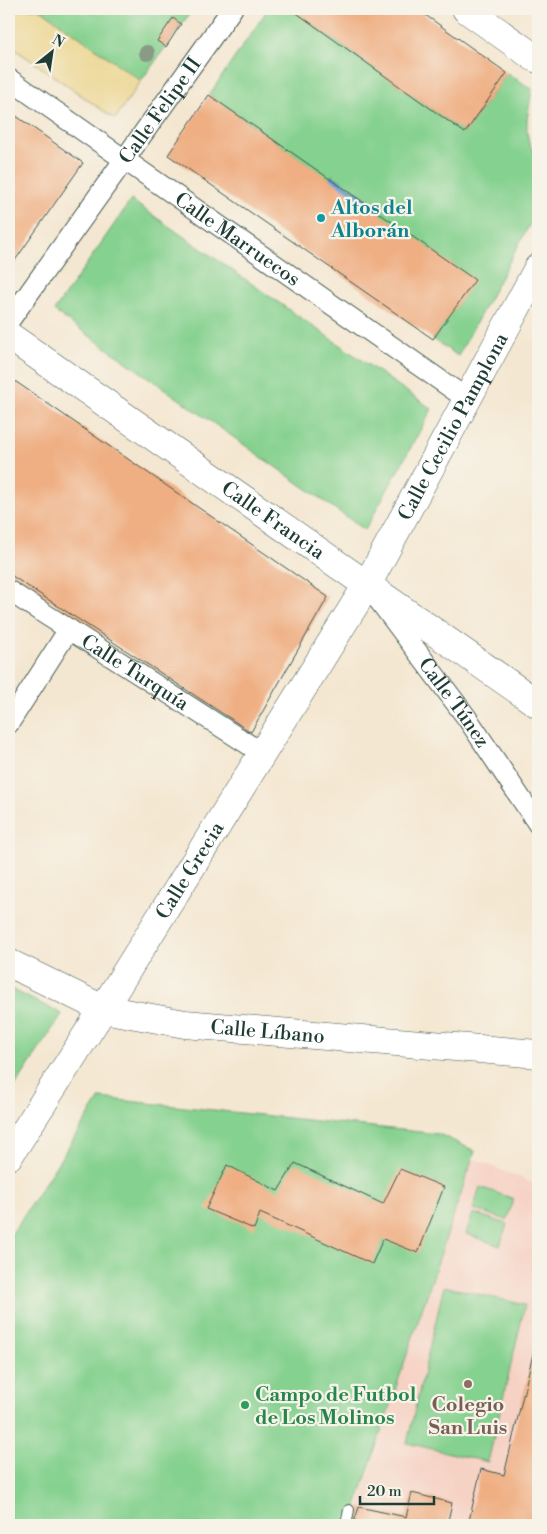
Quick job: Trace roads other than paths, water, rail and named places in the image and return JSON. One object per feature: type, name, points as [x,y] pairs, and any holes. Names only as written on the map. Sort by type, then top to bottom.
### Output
[{"type":"street","name":"Calle Felipe II","points":[[9,321],[232,9]]},
{"type":"street","points":[[466,9],[537,60]]},
{"type":"street","name":"Calle Marruecos","points":[[9,79],[467,399]]},
{"type":"street","name":"Calle Cecilio Pamplona","points":[[367,585],[538,268]]},
{"type":"street","name":"Calle Francia","points":[[9,336],[538,704]]},
{"type":"street","name":"Calle Grecia","points":[[9,1156],[103,1009],[367,585]]},
{"type":"street","name":"Calle Túnez","points":[[367,585],[467,718],[538,824]]},
{"type":"street","name":"Calle Turquía","points":[[9,591],[262,753]]},
{"type":"street","points":[[9,722],[69,629]]},
{"type":"street","name":"Calle Líbano","points":[[9,963],[103,1009],[185,1024],[538,1054]]},
{"type":"lane","points":[[346,1525],[349,1510]]},
{"type":"water","points":[[332,175],[370,201],[358,219],[320,195]]},
{"type":"place","name":"Altos del Alborán","points":[[321,218]]},
{"type":"place","name":"Colegio San Luis","points":[[468,1384]]},
{"type":"place","name":"Campo de Futbol de Los Molinos","points":[[245,1405]]}]
